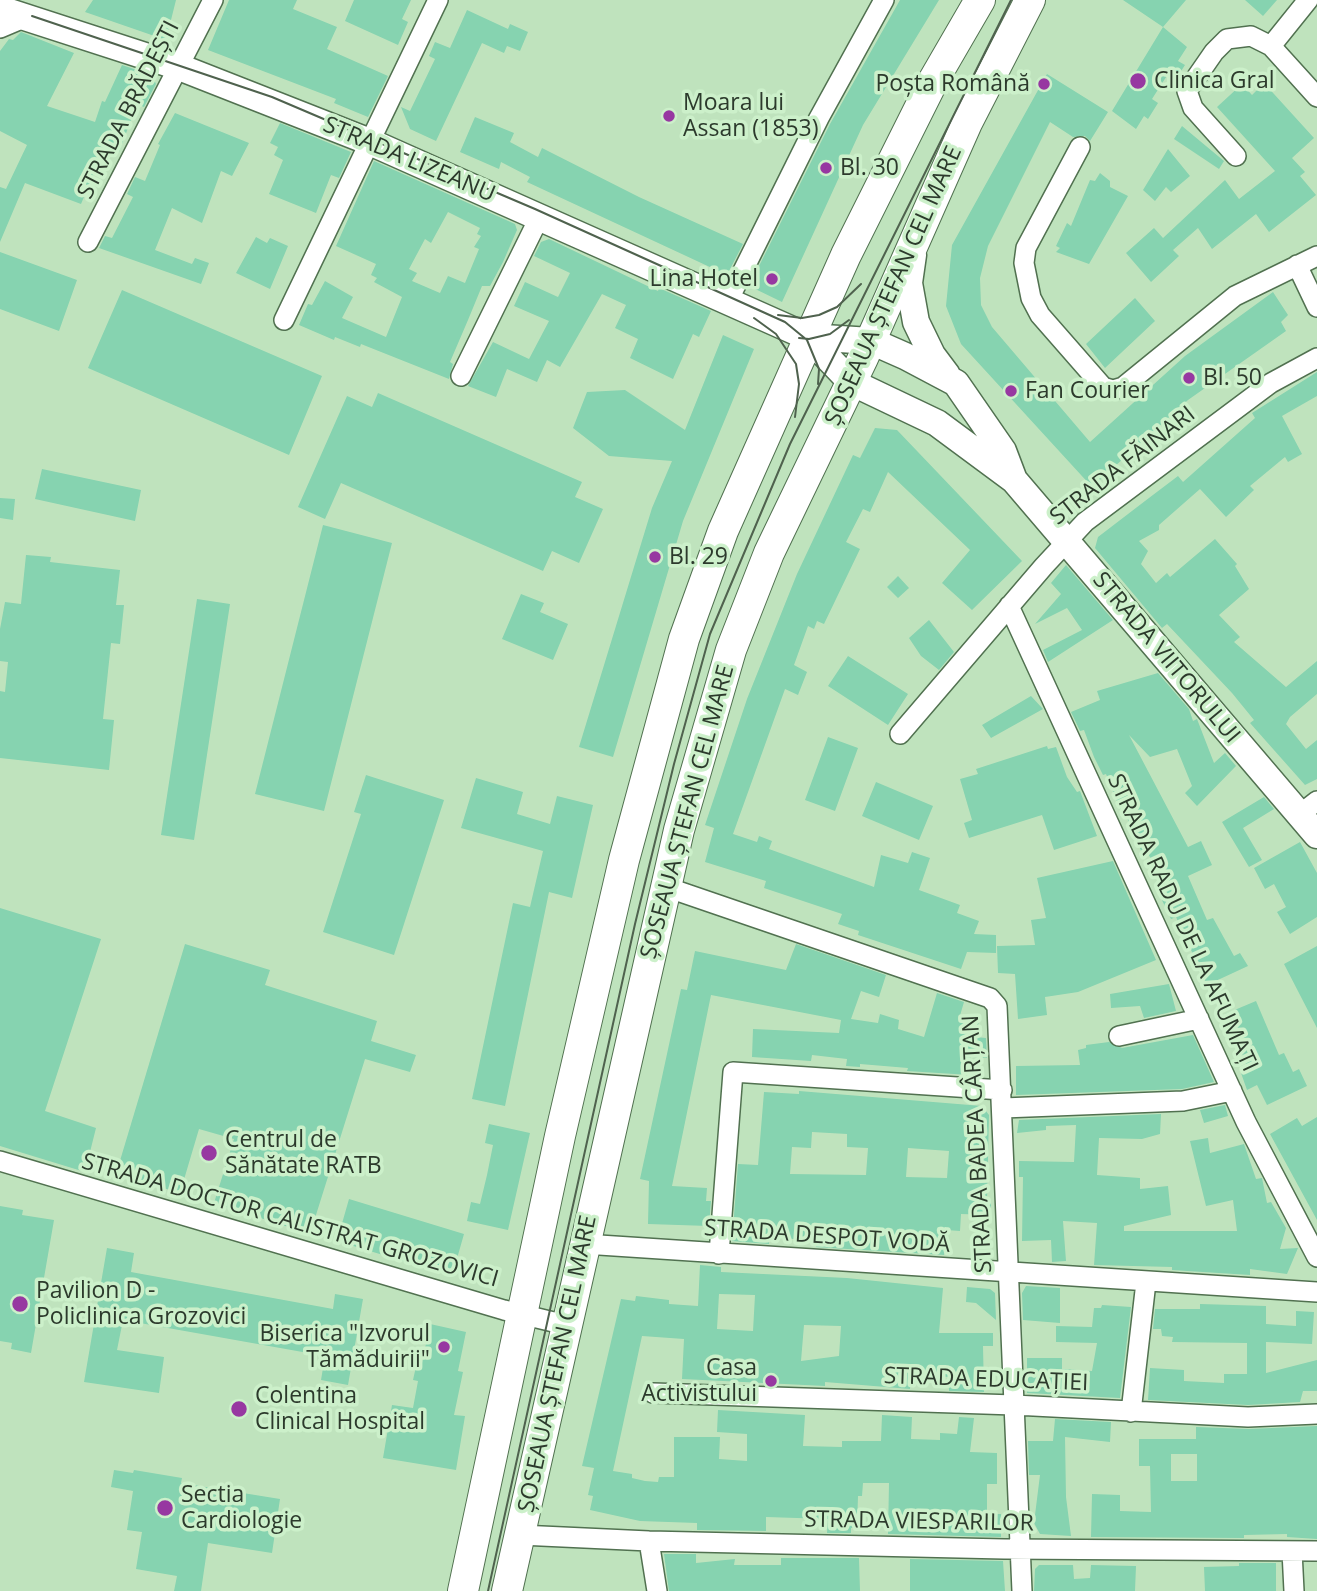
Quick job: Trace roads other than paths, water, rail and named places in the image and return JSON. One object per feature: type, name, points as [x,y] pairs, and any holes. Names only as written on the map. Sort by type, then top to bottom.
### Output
[{"type":"main road","name":"ȘOSEAUA ȘTEFAN CEL MARE","points":[[463,1591],[639,796],[684,639],[723,531],[808,337],[913,118],[980,0]]},
{"type":"main road","name":"ȘOSEAUA ȘTEFAN CEL MARE","points":[[508,1591],[666,887],[700,749],[731,650],[769,553],[871,341],[967,123],[1030,0]]},
{"type":"street","name":"STRADA BRĂDEȘTI","points":[[88,242],[213,0]]},
{"type":"street","points":[[284,320],[438,0]]},
{"type":"street","points":[[728,302],[819,118],[884,0]]},
{"type":"street","points":[[1271,46],[1308,0]]},
{"type":"street","name":"STRADA LIZEANU","points":[[0,9],[179,67],[370,142],[808,337]]},
{"type":"street","points":[[0,28],[26,18]]},
{"type":"street","points":[[1236,156],[1187,99],[1187,92],[1214,52],[1227,39],[1251,36],[1271,46],[1317,97]]},
{"type":"street","points":[[1080,147],[1026,248],[1024,263],[1031,298],[1040,315],[1103,387],[1113,390],[1124,387],[1235,296],[1317,256]]},
{"type":"street","points":[[461,376],[540,216]]},
{"type":"street","points":[[916,238],[909,283],[911,303],[926,344],[950,379]]},
{"type":"street","points":[[1297,265],[1317,307]]},
{"type":"street","points":[[808,337],[871,341]]},
{"type":"street","points":[[808,337],[851,382]]},
{"type":"street","name":"STRADA VIITORULUI","points":[[871,341],[950,379],[1000,444],[1014,480]]},
{"type":"street","name":"STRADA FĂINARI","points":[[900,734],[1009,606],[1085,523],[1271,383],[1317,358]]},
{"type":"street","name":"STRADA VIITORULUI","points":[[851,382],[937,423],[1014,480],[1308,808],[1317,835]]},
{"type":"street","name":"STRADA RADU DE LA AFUMAȚI","points":[[1009,606],[1232,1091],[1317,1257]]},
{"type":"street","name":"STRADA BADEA CÂRȚAN","points":[[666,887],[990,998],[999,1011],[1022,1591]]},
{"type":"street","points":[[1119,1035],[1199,1019]]},
{"type":"street","points":[[719,1254],[733,1072],[1002,1099],[1183,1101],[1232,1091]]},
{"type":"street","name":"STRADA DOCTOR CALISTRAT GROZOVICI","points":[[0,1161],[522,1315],[566,1325]]},
{"type":"street","name":"STRADA DESPOT VODĂ","points":[[584,1244],[1009,1274],[1317,1292]]},
{"type":"street","points":[[1131,1412],[1146,1282]]},
{"type":"street","name":"STRADA EDUCAȚIEI","points":[[653,1393],[1014,1405],[1248,1417],[1317,1414]]},
{"type":"street","name":"STRADA VIESPARILOR","points":[[520,1535],[649,1541],[1020,1549],[1317,1551]]},
{"type":"street","points":[[649,1541],[657,1591]]},
{"type":"street","points":[[1292,1551],[1294,1591]]},
{"type":"tram line","points":[[488,1591],[635,924],[674,764],[710,634],[790,444],[1011,0]]},
{"type":"tram line","points":[[32,16],[272,97],[535,209],[785,322],[807,340],[819,369],[818,384]]},
{"type":"tram line","points":[[778,315],[802,318],[819,315],[837,307],[861,284]]},
{"type":"tram line","points":[[754,318],[776,334],[796,364],[799,384],[795,417]]},
{"type":"tram line","points":[[799,338],[809,339],[830,334],[849,320]]},
{"type":"place","name":"Clinica Gral","points":[[1138,81]]},
{"type":"place","name":"Poșta Română","points":[[1044,84]]},
{"type":"place","name":"Moara lui Assan (1853)","points":[[669,116]]},
{"type":"place","name":"Bl. 30","points":[[826,168]]},
{"type":"place","name":"Lina Hotel","points":[[772,279]]},
{"type":"place","name":"Bl. 50","points":[[1189,378]]},
{"type":"place","name":"Fan Courier","points":[[1011,391]]},
{"type":"place","name":"Bl. 29","points":[[655,557]]},
{"type":"place","name":"Centrul de Sănătate RATB","points":[[209,1153]]},
{"type":"place","name":"Pavilion D - Policlinica Grozovici","points":[[20,1304]]},
{"type":"place","name":"Biserica \"Izvorul Tămăduirii\"","points":[[444,1347]]},
{"type":"place","name":"Casa Activistului","points":[[771,1381]]},
{"type":"place","name":"Colentina Clinical Hospital","points":[[239,1409]]},
{"type":"place","name":"Sectia Cardiologie","points":[[165,1508]]}]
